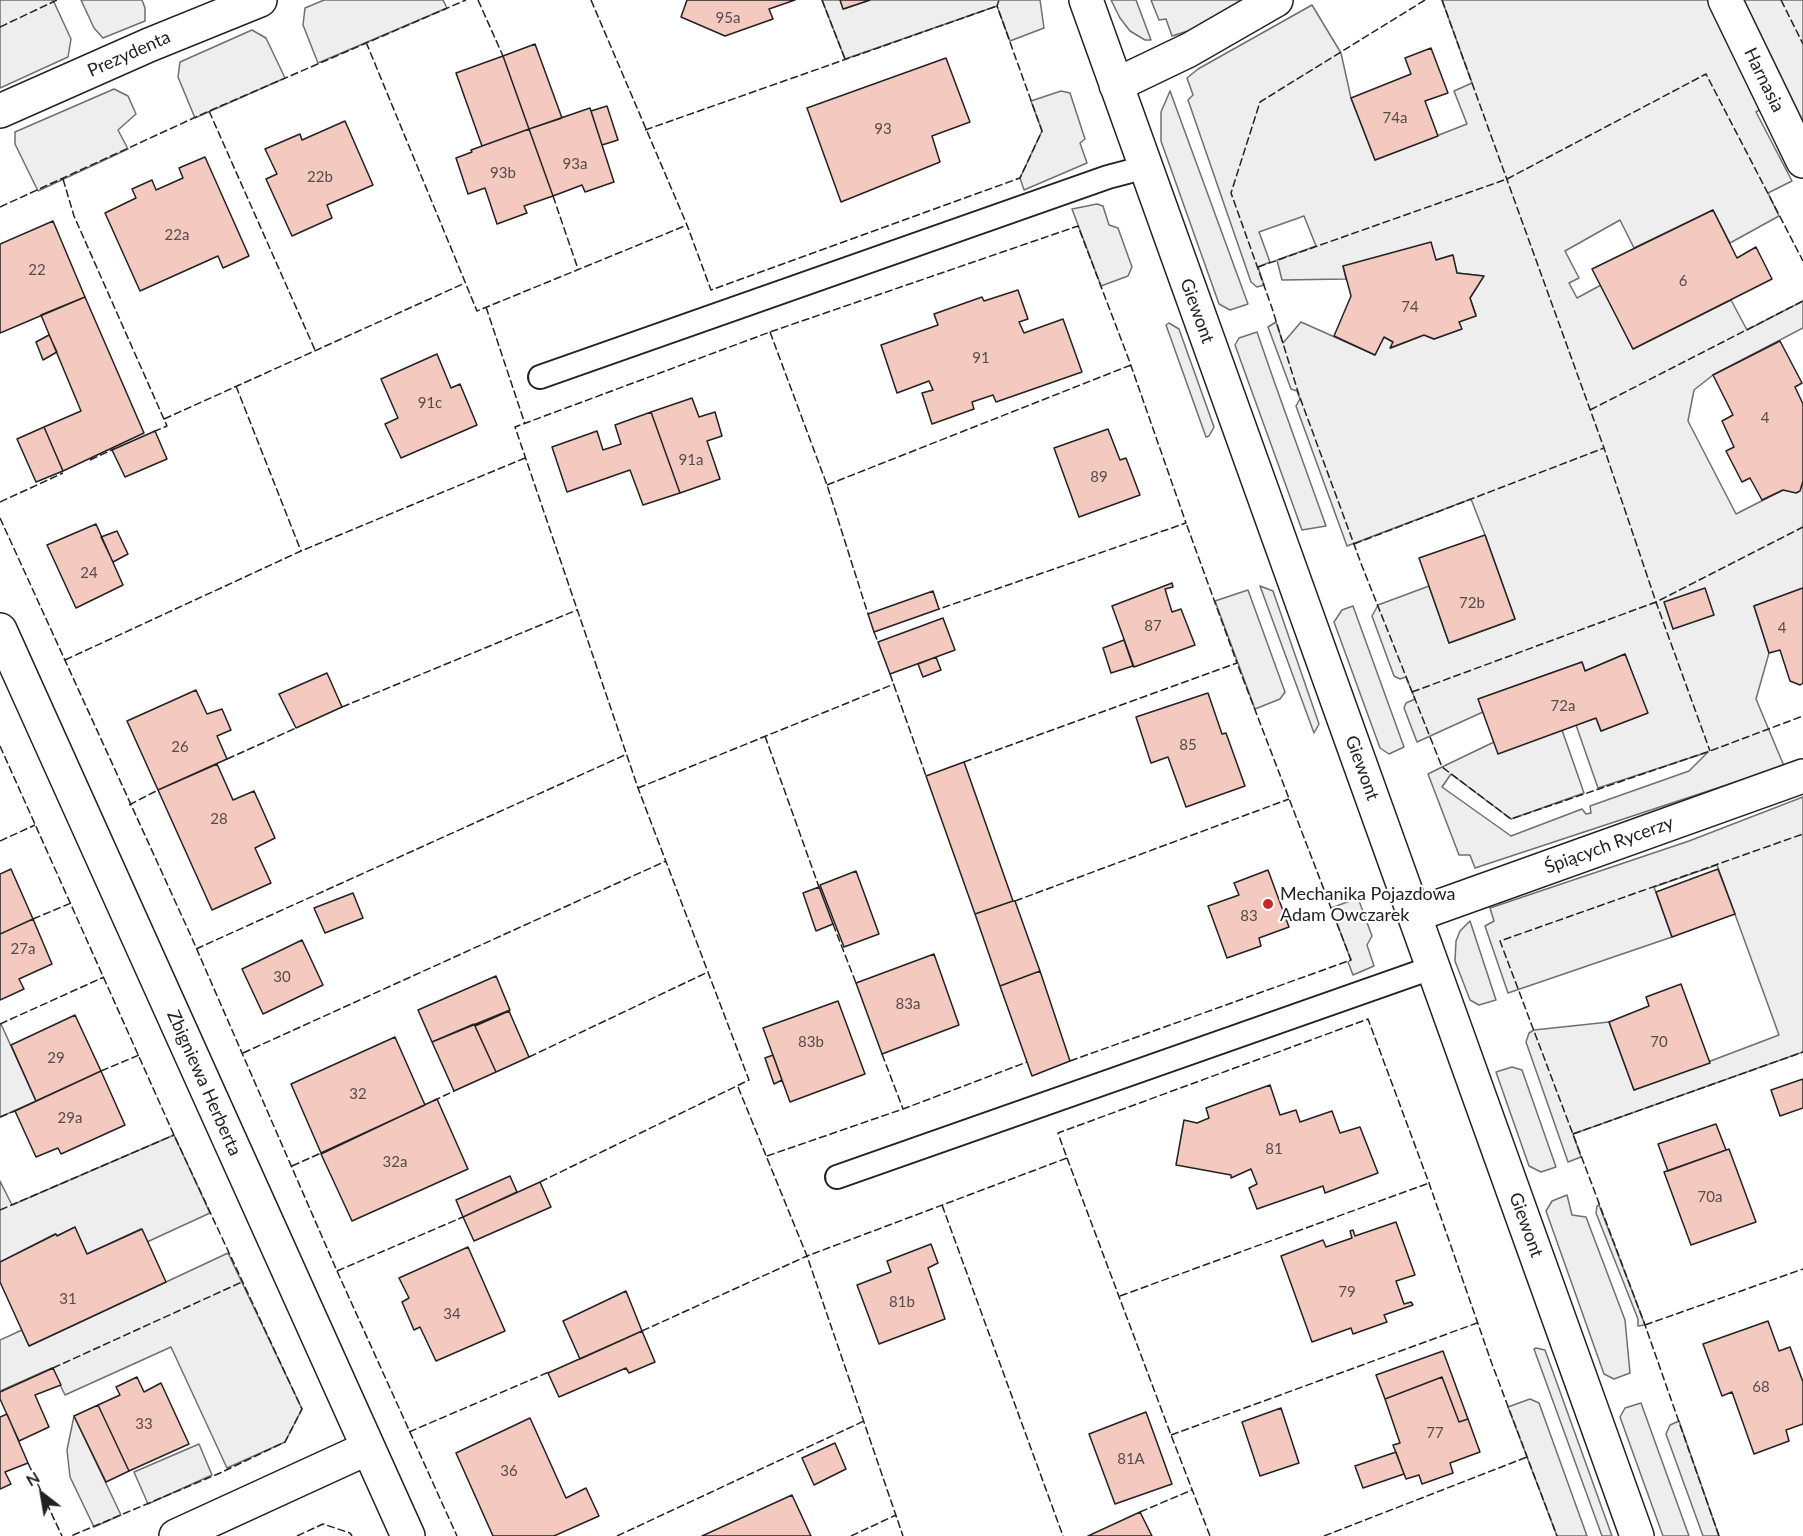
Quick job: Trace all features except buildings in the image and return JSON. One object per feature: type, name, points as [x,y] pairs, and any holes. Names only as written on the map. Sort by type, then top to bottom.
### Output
[{"type":"street","name":"Prezydenta","points":[[0,111],[149,45],[260,0]]},
{"type":"street","name":"Giewont","points":[[1086,0],[1637,1536]]},
{"type":"street","points":[[1116,85],[1189,50],[1276,0]]},
{"type":"street","name":"Harnasia","points":[[1725,0],[1803,161]]},
{"type":"street","name":"Zbigniewa Herberta","points":[[0,630],[408,1536]]},
{"type":"street","name":"Śpiących Rycerzy","points":[[1415,915],[1803,776]]},
{"type":"street","points":[[176,1536],[368,1448]]},
{"type":"lane","points":[[540,377],[1108,177],[1146,167]]},
{"type":"lane","points":[[837,1177],[1434,968]]},
{"type":"shaded area","points":[[0,0],[53,0],[71,39],[68,57],[0,88]]},
{"type":"shaded area","points":[[81,0],[142,0],[145,8],[145,21],[103,38],[94,28]]},
{"type":"shaded area","points":[[324,0],[443,0],[447,8],[318,63],[303,25],[305,8]]},
{"type":"shaded area","points":[[822,0],[840,0],[844,9],[870,0],[1040,0],[1044,28],[1010,41],[997,6],[845,59]]},
{"type":"shaded area","points":[[1111,0],[1136,0],[1151,40],[1145,40],[1130,31]]},
{"type":"shaded area","points":[[1151,0],[1242,0],[1194,29],[1172,36],[1166,19],[1159,20]]},
{"type":"shaded area","points":[[1442,0],[1711,0],[1764,107],[1756,112],[1792,181],[1768,193],[1779,216],[1730,243],[1713,210],[1634,248],[1620,220],[1565,251],[1579,278],[1569,283],[1577,298],[1601,285],[1633,349],[1731,300],[1747,330],[1803,301],[1803,328],[1713,375],[1694,390],[1688,421],[1736,514],[1783,490],[1800,490],[1803,482],[1803,588],[1754,606],[1769,653],[1756,699],[1784,766],[1475,868],[1470,855],[1459,855],[1428,774],[1442,767],[1494,742],[1562,730],[1584,793],[1511,819],[1451,774],[1442,787],[1511,836],[1582,809],[1586,814],[1591,813],[1590,806],[1689,771],[1708,752],[1598,788],[1576,725],[1596,718],[1601,731],[1647,713],[1625,654],[1585,671],[1582,662],[1479,699],[1483,712],[1417,742],[1404,708],[1406,703],[1415,699],[1406,677],[1400,679],[1394,676],[1372,616],[1378,605],[1429,586],[1449,643],[1515,619],[1485,535],[1471,499],[1347,546],[1296,406],[1300,399],[1297,391],[1291,389],[1268,327],[1276,322],[1283,343],[1301,322],[1375,355],[1384,337],[1393,342],[1391,348],[1424,335],[1434,339],[1461,329],[1459,322],[1476,315],[1470,298],[1483,276],[1457,273],[1452,255],[1436,260],[1343,266],[1346,279],[1282,280],[1277,260],[1316,246],[1304,216],[1259,232],[1270,262],[1258,267],[1264,285],[1257,287],[1251,282],[1188,100],[1193,95],[1187,78],[1198,69],[1312,5],[1341,53],[1351,98],[1375,160],[1467,124],[1454,91],[1472,83]]},
{"type":"shaded area","points":[[1743,0],[1803,0],[1803,124]]},
{"type":"shaded area","points":[[252,30],[266,38],[285,78],[195,118],[178,77],[180,62]]},
{"type":"shaded area","points":[[114,89],[128,96],[136,114],[118,130],[128,149],[38,191],[15,144],[15,132]]},
{"type":"shaded area","points":[[1061,91],[1070,93],[1085,139],[1080,143],[1087,163],[1024,190],[1020,178],[1042,131],[1031,101]]},
{"type":"shaded area","points":[[1170,91],[1248,304],[1230,310],[1219,304],[1161,141],[1161,112]]},
{"type":"shaded area","points":[[1097,204],[1103,206],[1109,225],[1118,228],[1132,267],[1128,276],[1101,286],[1072,209]]},
{"type":"shaded area","points":[[1169,323],[1179,329],[1214,427],[1209,436],[1206,437],[1166,325]]},
{"type":"shaded area","points":[[1257,332],[1326,526],[1302,530],[1235,345],[1239,338]]},
{"type":"shaded area","points":[[1260,586],[1273,591],[1319,724],[1314,733]]},
{"type":"shaded area","points":[[1248,590],[1285,692],[1280,699],[1255,709],[1215,601]]},
{"type":"shaded area","points":[[1353,606],[1404,747],[1389,754],[1380,748],[1334,622],[1342,610]]},
{"type":"shaded area","points":[[1803,797],[1803,1052],[1573,1134],[1581,1157],[1568,1162],[1526,1042],[1529,1033],[1534,1030],[1609,1022],[1634,1090],[1779,1035],[1717,865],[1654,887],[1672,937],[1508,993],[1485,926],[1494,921],[1490,908],[1689,841]]},
{"type":"shaded area","points":[[1358,898],[1372,936],[1367,945],[1374,966],[1353,975],[1348,962],[1351,960],[1331,908]]},
{"type":"shaded area","points":[[1470,921],[1496,1000],[1479,1005],[1470,1000],[1455,961],[1456,941],[1460,931]]},
{"type":"shaded area","points":[[0,1024],[36,1101],[0,1117]]},
{"type":"shaded area","points":[[1512,1067],[1522,1070],[1556,1167],[1541,1172],[1529,1166],[1496,1072]]},
{"type":"shaded area","points":[[174,1135],[210,1213],[147,1242],[141,1229],[87,1254],[74,1228],[57,1236],[55,1234],[0,1262],[0,1181],[12,1205]]},
{"type":"shaded area","points":[[1567,1195],[1572,1215],[1586,1217],[1625,1320],[1630,1373],[1614,1379],[1604,1374],[1546,1211],[1552,1201]]},
{"type":"shaded area","points":[[1599,1205],[1645,1325],[1638,1326],[1638,1319],[1596,1213]]},
{"type":"shaded area","points":[[228,1253],[302,1409],[285,1442],[227,1468],[171,1347],[65,1395],[52,1368],[0,1391],[0,1340],[22,1330],[29,1346]]},
{"type":"shaded area","points":[[1534,1349],[1545,1350],[1612,1536],[1602,1536]]},
{"type":"shaded area","points":[[1530,1399],[1539,1403],[1587,1536],[1557,1536],[1508,1407]]},
{"type":"shaded area","points":[[1641,1403],[1689,1536],[1663,1536],[1620,1417],[1625,1408]]},
{"type":"shaded area","points":[[74,1416],[121,1515],[94,1527],[70,1477],[67,1450]]},
{"type":"shaded area","points":[[1679,1421],[1719,1536],[1703,1536],[1666,1434],[1670,1425]]},
{"type":"shaded area","points":[[199,1444],[212,1475],[148,1504],[134,1472]]},
{"type":"fence","points":[[0,27],[57,0]]},
{"type":"fence","points":[[0,207],[209,111],[466,0]]},
{"type":"fence","points":[[478,0],[503,56]]},
{"type":"fence","points":[[591,0],[687,225],[711,290],[1020,178],[1042,131],[997,6],[999,0]]},
{"type":"fence","points":[[822,0],[845,59]]},
{"type":"fence","points":[[1425,0],[1260,102],[1231,193],[1272,308],[1299,395],[1362,566],[1442,767],[1511,819],[1710,751],[1803,716]]},
{"type":"fence","points":[[1442,0],[1604,448],[1710,751]]},
{"type":"fence","points":[[1781,0],[1803,44]]},
{"type":"fence","points":[[645,130],[997,6]]},
{"type":"fence","points":[[366,42],[477,311],[687,225]]},
{"type":"fence","points":[[1258,267],[1507,179],[1706,74],[1803,261]]},
{"type":"fence","points":[[209,111],[315,350]]},
{"type":"fence","points":[[63,179],[74,216],[167,426],[153,432]]},
{"type":"fence","points":[[553,196],[578,269]]},
{"type":"fence","points":[[540,1182],[749,1080],[638,788],[515,427],[770,332],[1078,226],[1129,360],[1186,523],[939,609]]},
{"type":"fence","points":[[164,419],[465,283]]},
{"type":"fence","points":[[1590,410],[1803,301]]},
{"type":"fence","points":[[486,307],[525,424]]},
{"type":"fence","points":[[770,332],[827,485],[868,614]]},
{"type":"fence","points":[[827,485],[1131,365]]},
{"type":"fence","points":[[236,386],[301,551]]},
{"type":"fence","points":[[1354,544],[1604,448]]},
{"type":"fence","points":[[90,460],[114,449]]},
{"type":"fence","points":[[65,660],[301,551],[525,458]]},
{"type":"fence","points":[[0,502],[63,473]]},
{"type":"fence","points":[[0,518],[191,936],[337,1271],[457,1536]]},
{"type":"fence","points":[[964,762],[1237,663],[1186,523]]},
{"type":"fence","points":[[1412,692],[1656,602],[1803,527]]},
{"type":"fence","points":[[342,707],[577,610]]},
{"type":"fence","points":[[874,632],[878,642]]},
{"type":"fence","points":[[1070,1061],[1351,960],[1237,663]]},
{"type":"fence","points":[[890,674],[926,776]]},
{"type":"fence","points":[[638,788],[894,684]]},
{"type":"fence","points":[[227,759],[296,728]]},
{"type":"fence","points":[[765,736],[819,887]]},
{"type":"fence","points":[[0,746],[174,1135],[302,1409],[285,1442],[220,1473],[71,1536]]},
{"type":"fence","points":[[196,949],[627,754]]},
{"type":"fence","points":[[129,805],[158,790]]},
{"type":"fence","points":[[1015,901],[1289,799]]},
{"type":"fence","points":[[0,841],[35,825]]},
{"type":"fence","points":[[1719,1536],[1645,1325],[1500,941],[1803,834]]},
{"type":"fence","points":[[243,1053],[666,861]]},
{"type":"fence","points":[[33,919],[71,903]]},
{"type":"fence","points":[[833,924],[856,983]]},
{"type":"fence","points":[[529,1057],[708,972]]},
{"type":"fence","points":[[0,1024],[104,977]]},
{"type":"fence","points":[[642,1331],[807,1256],[1067,1158],[1058,1133],[1368,1019],[1429,1183],[1492,1364],[1557,1536]]},
{"type":"fence","points":[[1573,1134],[1803,1052]]},
{"type":"fence","points":[[882,1054],[903,1109]]},
{"type":"fence","points":[[101,1071],[139,1055]]},
{"type":"fence","points":[[767,1156],[903,1109],[1027,1062]]},
{"type":"fence","points":[[738,1087],[807,1256],[903,1536]]},
{"type":"fence","points":[[433,1101],[454,1091]]},
{"type":"fence","points":[[0,1117],[15,1111]]},
{"type":"fence","points":[[0,1210],[174,1135]]},
{"type":"fence","points":[[292,1166],[321,1153]]},
{"type":"fence","points":[[1067,1158],[1210,1536]]},
{"type":"fence","points":[[1120,1296],[1429,1183]]},
{"type":"fence","points":[[942,1205],[1063,1536]]},
{"type":"fence","points":[[337,1271],[463,1217]]},
{"type":"fence","points":[[1645,1325],[1803,1269]]},
{"type":"fence","points":[[53,1368],[242,1282]]},
{"type":"fence","points":[[1171,1435],[1477,1323]]},
{"type":"fence","points":[[409,1432],[549,1372]]},
{"type":"fence","points":[[617,1536],[864,1421]]},
{"type":"fence","points":[[1324,1536],[1527,1457]]},
{"type":"fence","points":[[28,1463],[62,1536]]},
{"type":"fence","points":[[1140,1512],[1192,1490]]},
{"type":"fence","points":[[851,1536],[896,1515]]},
{"type":"fence","points":[[297,1536],[323,1524],[350,1533],[352,1536]]},
{"type":"place","name":"Mechanika Pojazdowa Adam Owczarek","points":[[1268,904]]}]
